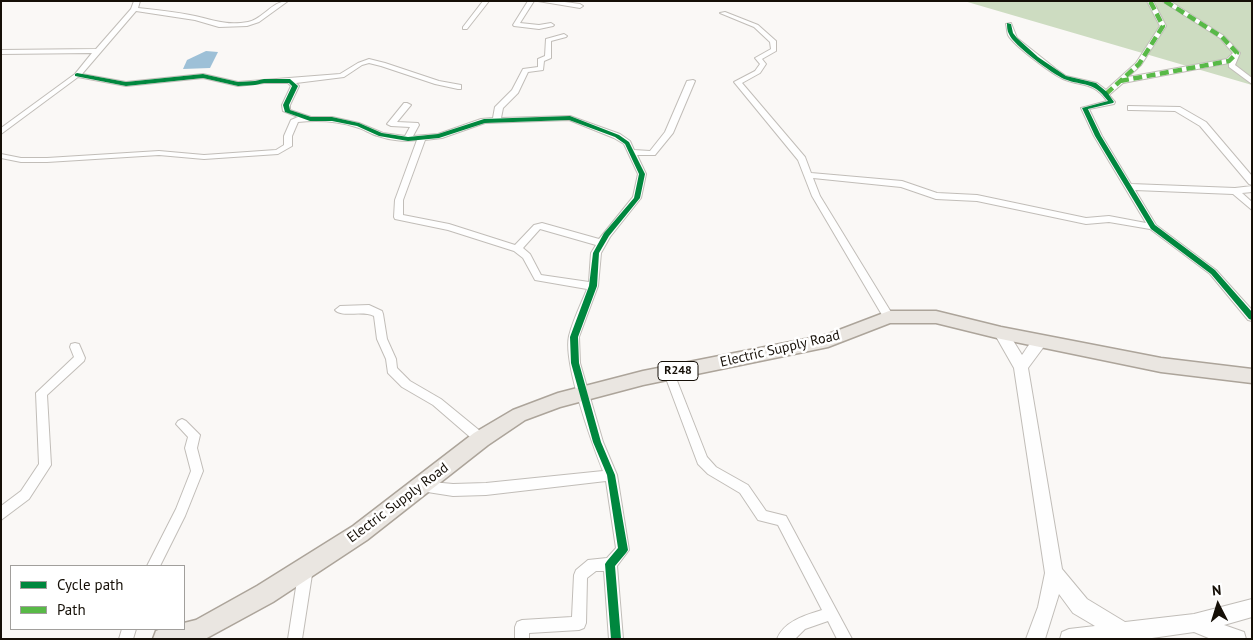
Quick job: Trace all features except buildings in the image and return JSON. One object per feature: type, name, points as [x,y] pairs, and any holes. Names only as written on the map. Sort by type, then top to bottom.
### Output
[{"type":"main road","name":"Electric Supply Road","points":[[164,639],[199,630],[265,594],[360,533],[481,439],[519,415],[558,400],[669,373],[828,340],[890,317],[936,317],[1001,333],[1161,365],[1252,376]]},
{"type":"main road","points":[[1001,333],[1021,367],[1054,573],[1050,599],[1035,639]]},
{"type":"main road","points":[[1021,367],[1041,341]]},
{"type":"main road","points":[[1054,573],[1080,606],[1123,632]]},
{"type":"main road","points":[[1069,639],[1194,623],[1252,608]]},
{"type":"main road","points":[[1194,623],[1237,639]]},
{"type":"street","points":[[1,132],[77,74],[134,9],[137,1]]},
{"type":"street","points":[[134,9],[196,18],[219,25],[247,24],[257,21],[285,1]]},
{"type":"street","points":[[465,28],[486,1]]},
{"type":"street","points":[[531,1],[516,25],[551,25]]},
{"type":"street","points":[[541,1],[580,6]]},
{"type":"street","points":[[1106,94],[1139,64],[1163,26],[1150,1]]},
{"type":"street","points":[[1165,1],[1222,37],[1237,53]]},
{"type":"street","points":[[723,14],[756,26],[773,41],[774,50],[758,58],[763,64],[758,72],[738,82],[802,159],[816,196],[890,317]]},
{"type":"street","points":[[1009,24],[1012,37],[1038,59],[1064,77],[1091,82],[1106,94],[1111,102],[1085,108],[1098,136],[1153,226],[1213,272],[1252,317]]},
{"type":"street","points":[[498,119],[499,107],[515,91],[525,70],[541,69],[540,59],[548,58],[548,40],[564,36]]},
{"type":"street","points":[[1,52],[98,51]]},
{"type":"street","points":[[1120,81],[1229,61],[1237,53]]},
{"type":"street","points":[[1237,53],[1230,66],[1252,82]]},
{"type":"street","points":[[77,74],[126,84],[203,76],[238,84],[342,76],[360,64],[369,61],[437,83],[458,87]]},
{"type":"street","points":[[633,152],[652,153],[669,132],[692,80]]},
{"type":"street","points":[[290,81],[295,86],[286,105],[287,111],[310,119]]},
{"type":"street","points":[[407,105],[392,124],[415,125],[408,140]]},
{"type":"street","points":[[1132,108],[1177,109],[1194,119],[1202,124],[1252,182]]},
{"type":"street","points":[[1,156],[21,160],[47,160],[159,153],[204,157],[278,152],[288,146],[288,136],[295,120],[310,119],[332,119],[359,125],[381,135],[408,140],[439,136],[484,121],[498,119],[570,118],[617,136],[627,143],[642,174],[637,198],[601,243],[596,253],[593,286],[574,337],[575,363],[583,394],[597,442],[611,475],[623,550],[610,564],[593,565],[581,575],[579,623],[522,627],[522,639]]},
{"type":"street","points":[[421,139],[399,200],[398,217],[449,227],[517,249],[527,256],[538,278],[593,286]]},
{"type":"street","points":[[809,175],[902,184],[936,196],[977,198],[1086,221],[1109,219],[1153,226]]},
{"type":"street","points":[[1128,187],[1235,191],[1252,189]]},
{"type":"street","points":[[1235,191],[1252,207]]},
{"type":"street","points":[[517,249],[537,226],[601,243]]},
{"type":"street","points":[[340,310],[370,309],[378,314],[382,340],[392,358],[392,370],[406,384],[437,402],[481,439]]},
{"type":"street","points":[[1,514],[25,495],[44,465],[41,393],[80,358],[75,347]]},
{"type":"street","points":[[669,373],[702,460],[709,470],[717,476],[746,490],[762,516],[782,520],[845,639]]},
{"type":"street","points":[[154,565],[181,512],[197,471],[192,448],[194,435],[182,424]]},
{"type":"street","points":[[420,486],[452,490],[478,489],[611,475]]},
{"type":"street","points":[[610,564],[616,639]]},
{"type":"street","points":[[295,639],[306,567]]},
{"type":"street","points":[[784,639],[801,624],[832,613]]},
{"type":"green space","points":[[964,1],[1252,1],[1252,85]]},
{"type":"water","points":[[206,51],[218,52],[210,68],[183,69],[187,60]]},
{"type":"marked path","points":[[1106,94],[1139,64],[1163,26],[1150,1]]},
{"type":"marked path","points":[[1120,81],[1229,61],[1237,53],[1222,37],[1165,1]]},
{"type":"cycle path","points":[[1009,24],[1011,35],[1053,70],[1072,80],[1094,85],[1105,94],[1111,102],[1085,108],[1098,136],[1153,227],[1213,272],[1252,317]]},
{"type":"cycle path","points":[[77,75],[126,84],[203,76],[238,84],[290,81],[295,86],[286,105],[287,111],[310,119],[332,119],[359,125],[381,135],[408,139],[439,136],[484,121],[570,118],[617,136],[627,143],[642,174],[637,198],[606,235],[596,253],[593,286],[574,337],[575,363],[597,442],[611,475],[623,550],[610,564],[616,639]]}]
